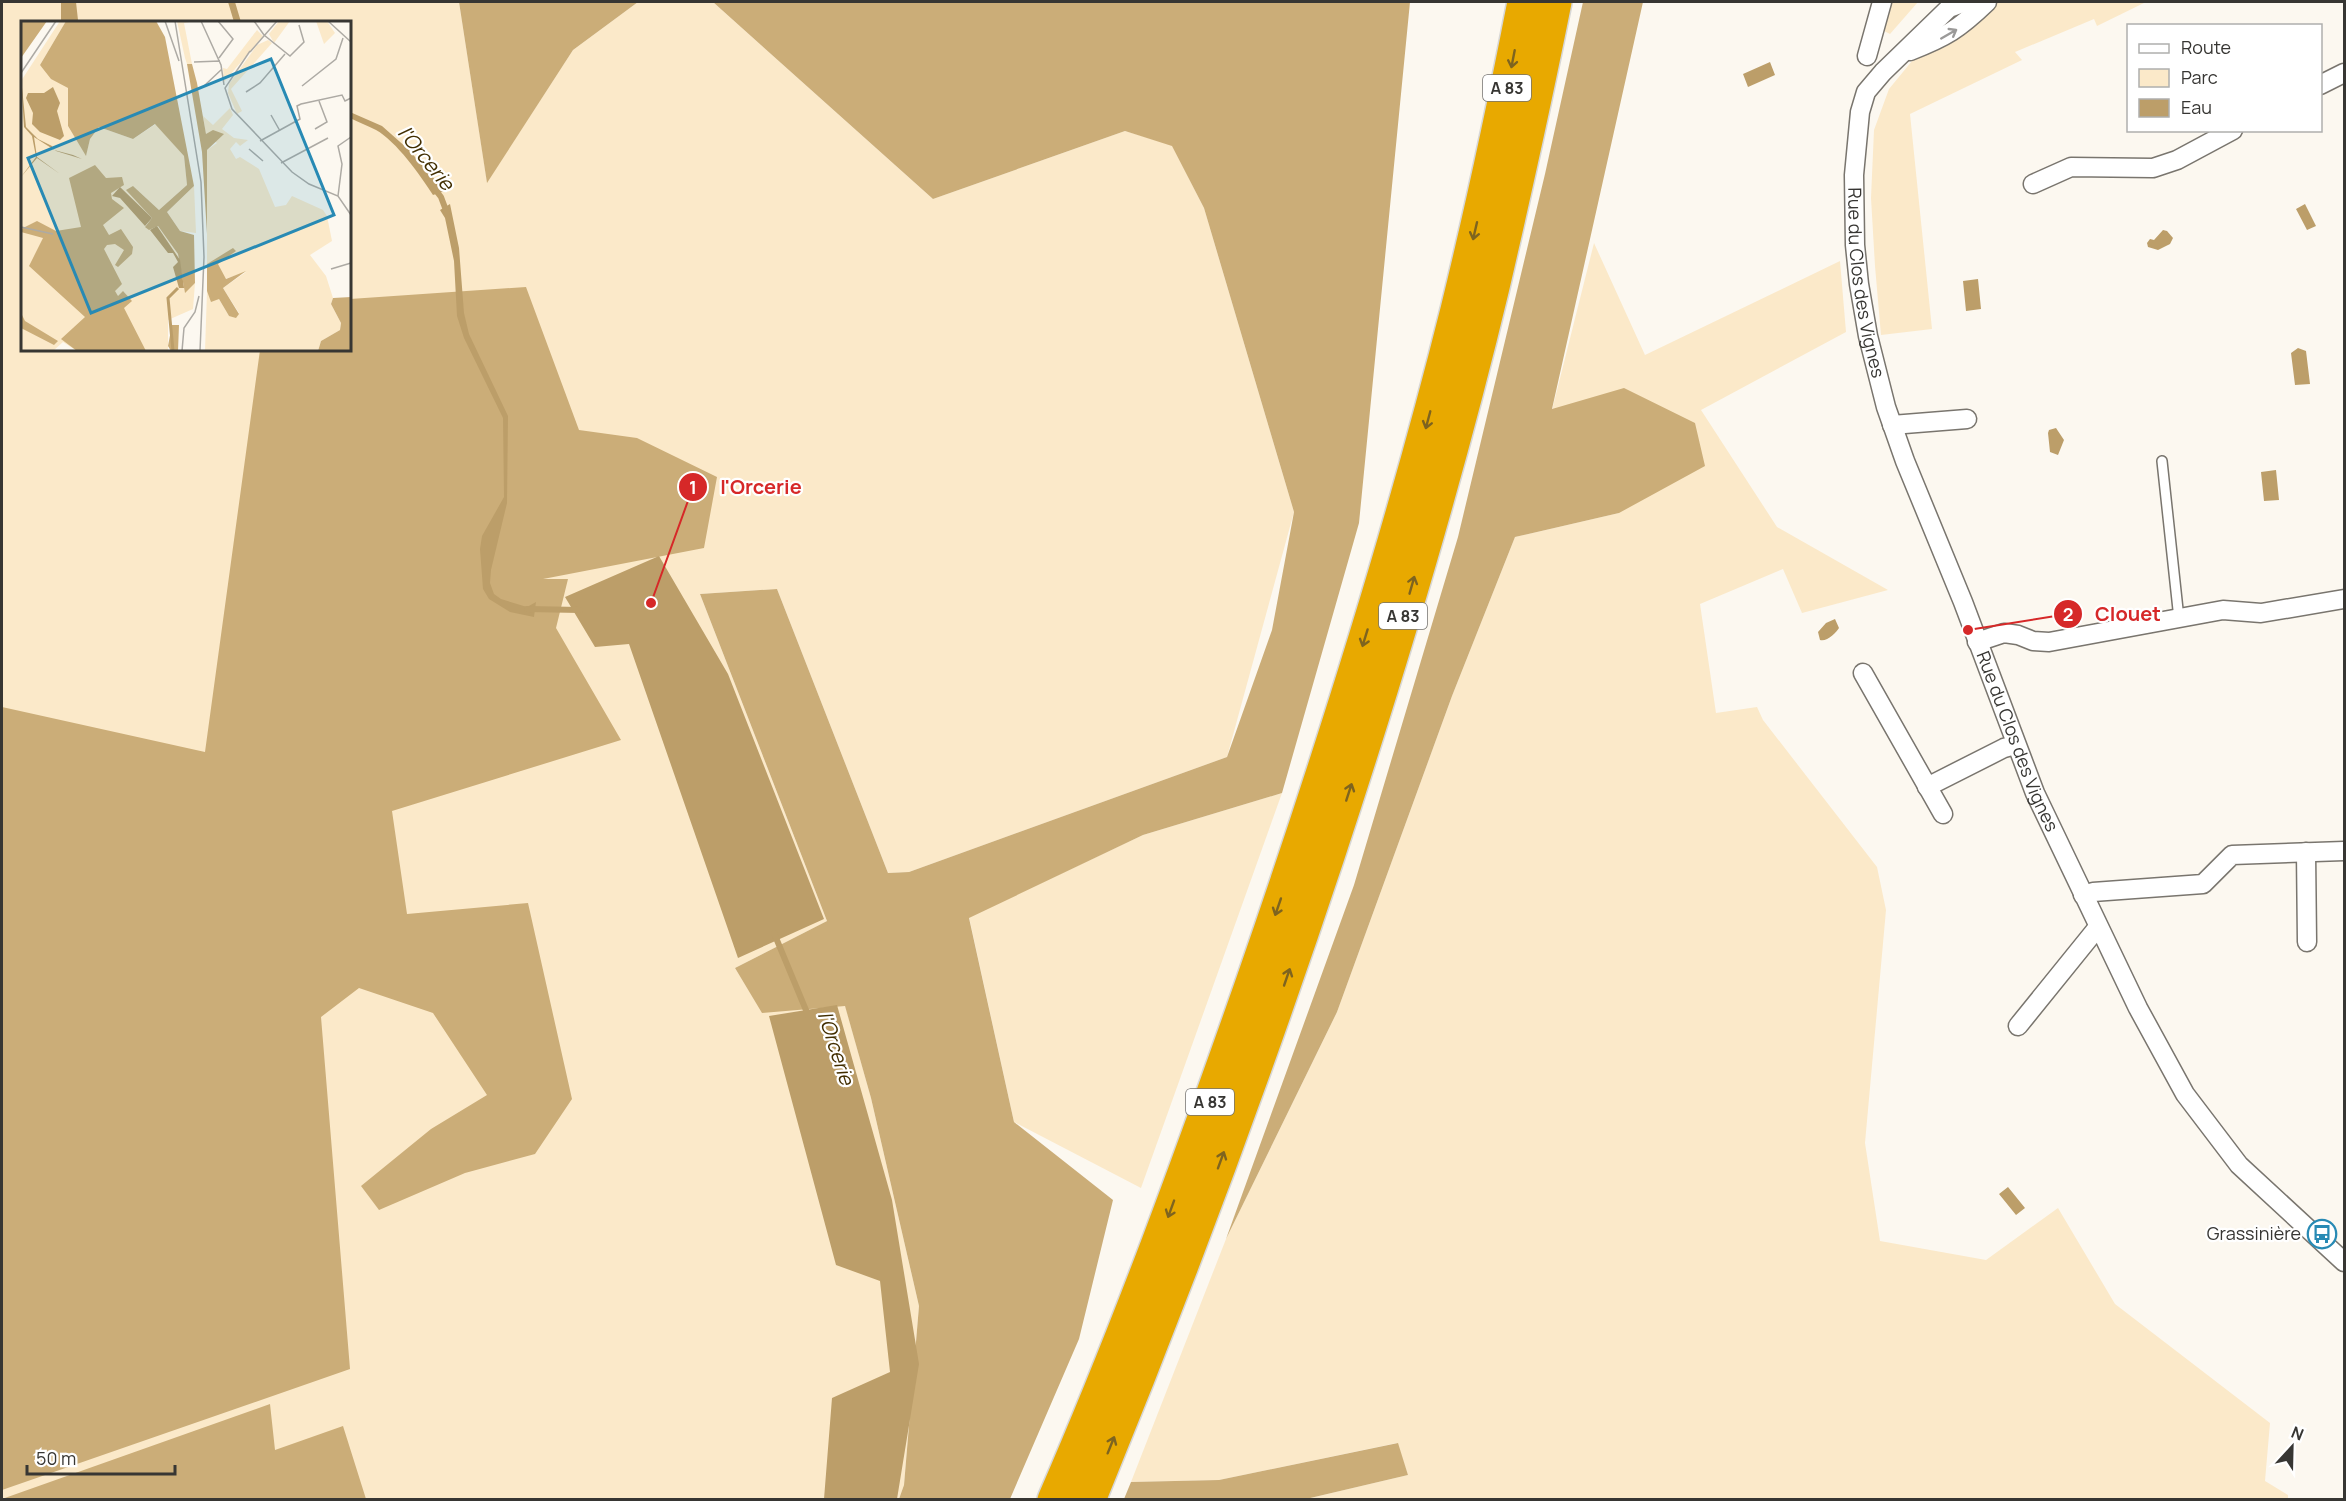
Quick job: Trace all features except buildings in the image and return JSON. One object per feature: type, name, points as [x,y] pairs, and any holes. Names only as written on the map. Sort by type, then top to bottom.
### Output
[{"type":"highway","name":"A 83","points":[[1054,1500],[1116,1351],[1171,1207],[1225,1061],[1324,771],[1388,564],[1436,389],[1489,174],[1524,2]]},
{"type":"highway","name":"A 83","points":[[1089,1500],[1166,1310],[1243,1101],[1302,933],[1381,688],[1444,471],[1487,311],[1531,122],[1555,2]]},
{"type":"street","points":[[1867,56],[1882,2]]},
{"type":"street","name":"Rue du Clos des Vignes","points":[[1965,2],[1949,8],[1871,85],[1860,112],[1854,175],[1855,245],[1868,336],[1892,425],[1963,602],[2035,793],[2138,1008],[2185,1094],[2239,1165],[2344,1262]]},
{"type":"street","points":[[1903,54],[1941,39],[1962,26],[1987,2]]},
{"type":"street","points":[[2322,84],[2344,73]]},
{"type":"street","points":[[2033,184],[2071,167],[2153,168],[2176,160],[2229,132]]},
{"type":"street","points":[[1892,425],[1967,418]]},
{"type":"street","points":[[1977,642],[2004,633],[2033,641],[2049,642],[2179,620],[2223,610],[2261,613],[2344,599]]},
{"type":"street","points":[[1863,673],[1943,814]]},
{"type":"street","points":[[1928,787],[2004,748],[2015,745]]},
{"type":"street","points":[[2083,895],[2093,892],[2203,884],[2232,855],[2344,851]]},
{"type":"street","points":[[2306,852],[2307,942]]},
{"type":"street","points":[[2018,1026],[2098,927]]},
{"type":"lane","points":[[2162,461],[2179,620]]},
{"type":"green space","points":[[2,2],[459,2],[487,182],[573,50],[638,2],[713,2],[933,199],[1125,131],[1172,145],[1204,208],[1294,512],[1227,757],[909,872],[888,873],[777,589],[700,594],[827,921],[735,968],[762,1012],[845,1005],[871,1098],[919,1306],[904,1485],[899,1499],[2,1500]]},
{"type":"green space","points":[[1892,2],[1918,2],[1890,34],[1884,31]]},
{"type":"green space","points":[[1999,2],[2146,2],[2097,26],[2094,19],[2015,52],[2022,60],[1910,114],[1932,329],[1881,335],[1871,198],[1874,130],[1889,89],[1912,61],[1947,41]]},
{"type":"green space","points":[[1594,243],[1645,355],[1840,261],[1846,332],[1701,410],[1777,527],[1888,590],[1802,613],[1783,569],[1700,604],[1716,713],[1757,707],[1763,720],[1877,867],[1886,910],[1865,1143],[1880,1241],[1986,1260],[2058,1208],[2115,1304],[2270,1423],[2265,1481],[2288,1495],[2288,1499],[1306,1499],[1408,1475],[1397,1443],[1219,1480],[1131,1482],[1226,1239],[1337,1012],[1452,696],[1515,537],[1619,513],[1552,410]]},
{"type":"green space","points":[[1282,793],[1141,1188],[1014,1122],[969,917],[1143,835]]},
{"type":"shaded area","points":[[459,2],[638,2],[573,50],[487,183]]},
{"type":"shaded area","points":[[713,2],[1410,2],[1359,523],[1282,793],[1143,835],[969,918],[1014,1122],[1113,1200],[1079,1339],[1010,1499],[899,1499],[904,1485],[919,1306],[871,1098],[845,1006],[762,1013],[735,968],[827,921],[700,594],[777,589],[888,873],[909,872],[1227,757],[1272,630],[1294,512],[1204,208],[1172,146],[1125,131],[933,199]]},
{"type":"shaded area","points":[[1583,2],[1643,2],[1552,409],[1624,388],[1695,423],[1705,466],[1619,513],[1515,537],[1452,696],[1337,1012],[1226,1239],[1354,885],[1458,537],[1545,174]]},
{"type":"shaded area","points":[[526,287],[579,430],[637,438],[717,477],[704,548],[543,579],[568,579],[556,628],[621,740],[392,811],[407,914],[528,903],[572,1099],[535,1154],[465,1173],[379,1210],[361,1186],[431,1129],[487,1095],[433,1013],[359,988],[321,1017],[350,1369],[2,1490],[2,707],[205,752],[260,351],[351,351],[351,299]]},
{"type":"shaded area","points":[[270,1404],[275,1450],[343,1426],[366,1499],[2,1499]]},
{"type":"shaded area","points":[[1398,1443],[1408,1475],[1306,1499],[1124,1499],[1131,1482],[1219,1480]]},
{"type":"water","points":[[61,2],[76,2],[78,21],[61,21]]},
{"type":"water","points":[[228,2],[235,2],[241,21],[234,21]]},
{"type":"water","points":[[1770,62],[1775,75],[1748,87],[1743,74]]},
{"type":"water","points":[[351,112],[382,126],[408,149],[445,191],[433,195],[400,150],[376,130],[351,118]]},
{"type":"water","points":[[450,204],[459,248],[464,313],[469,334],[508,416],[507,503],[490,583],[494,594],[501,599],[527,607],[536,602],[534,617],[510,612],[489,599],[483,589],[480,549],[482,536],[504,497],[503,418],[464,338],[457,316],[454,261],[445,218],[440,210]]},
{"type":"water","points":[[2305,204],[2316,226],[2307,230],[2296,209]]},
{"type":"water","points":[[2163,230],[2173,238],[2170,244],[2158,250],[2148,247],[2147,243],[2150,239],[2154,240]]},
{"type":"water","points":[[1978,279],[1981,309],[1966,311],[1963,281]]},
{"type":"water","points":[[2298,348],[2306,351],[2310,384],[2295,385],[2291,353]]},
{"type":"water","points":[[2056,428],[2064,440],[2058,455],[2050,452],[2048,433],[2049,430]]},
{"type":"water","points":[[2276,470],[2279,500],[2264,501],[2261,472]]},
{"type":"water","points":[[659,556],[728,674],[824,919],[738,958],[629,644],[595,647],[565,597]]},
{"type":"water","points":[[1835,619],[1838,630],[1834,635],[1820,640],[1818,632],[1826,623]]},
{"type":"water","points":[[837,1005],[892,1200],[919,1364],[897,1499],[824,1499],[832,1398],[890,1372],[880,1281],[836,1265],[769,1016]]},
{"type":"water","points":[[2008,1187],[2025,1208],[2016,1215],[1999,1194]]},
{"type":"waterway","name":"l'Orcerie","points":[[434,188],[441,197],[447,213]]},
{"type":"waterway","name":"l'Orcerie","points":[[527,609],[580,610]]},
{"type":"waterway","name":"l'Orcerie","points":[[774,933],[808,1015]]},
{"type":"place","name":"l'Orcerie","points":[[651,603]]},
{"type":"place","name":"Clouet","points":[[1968,630]]},
{"type":"place","name":"Grassinière","points":[[2322,1234]]}]
